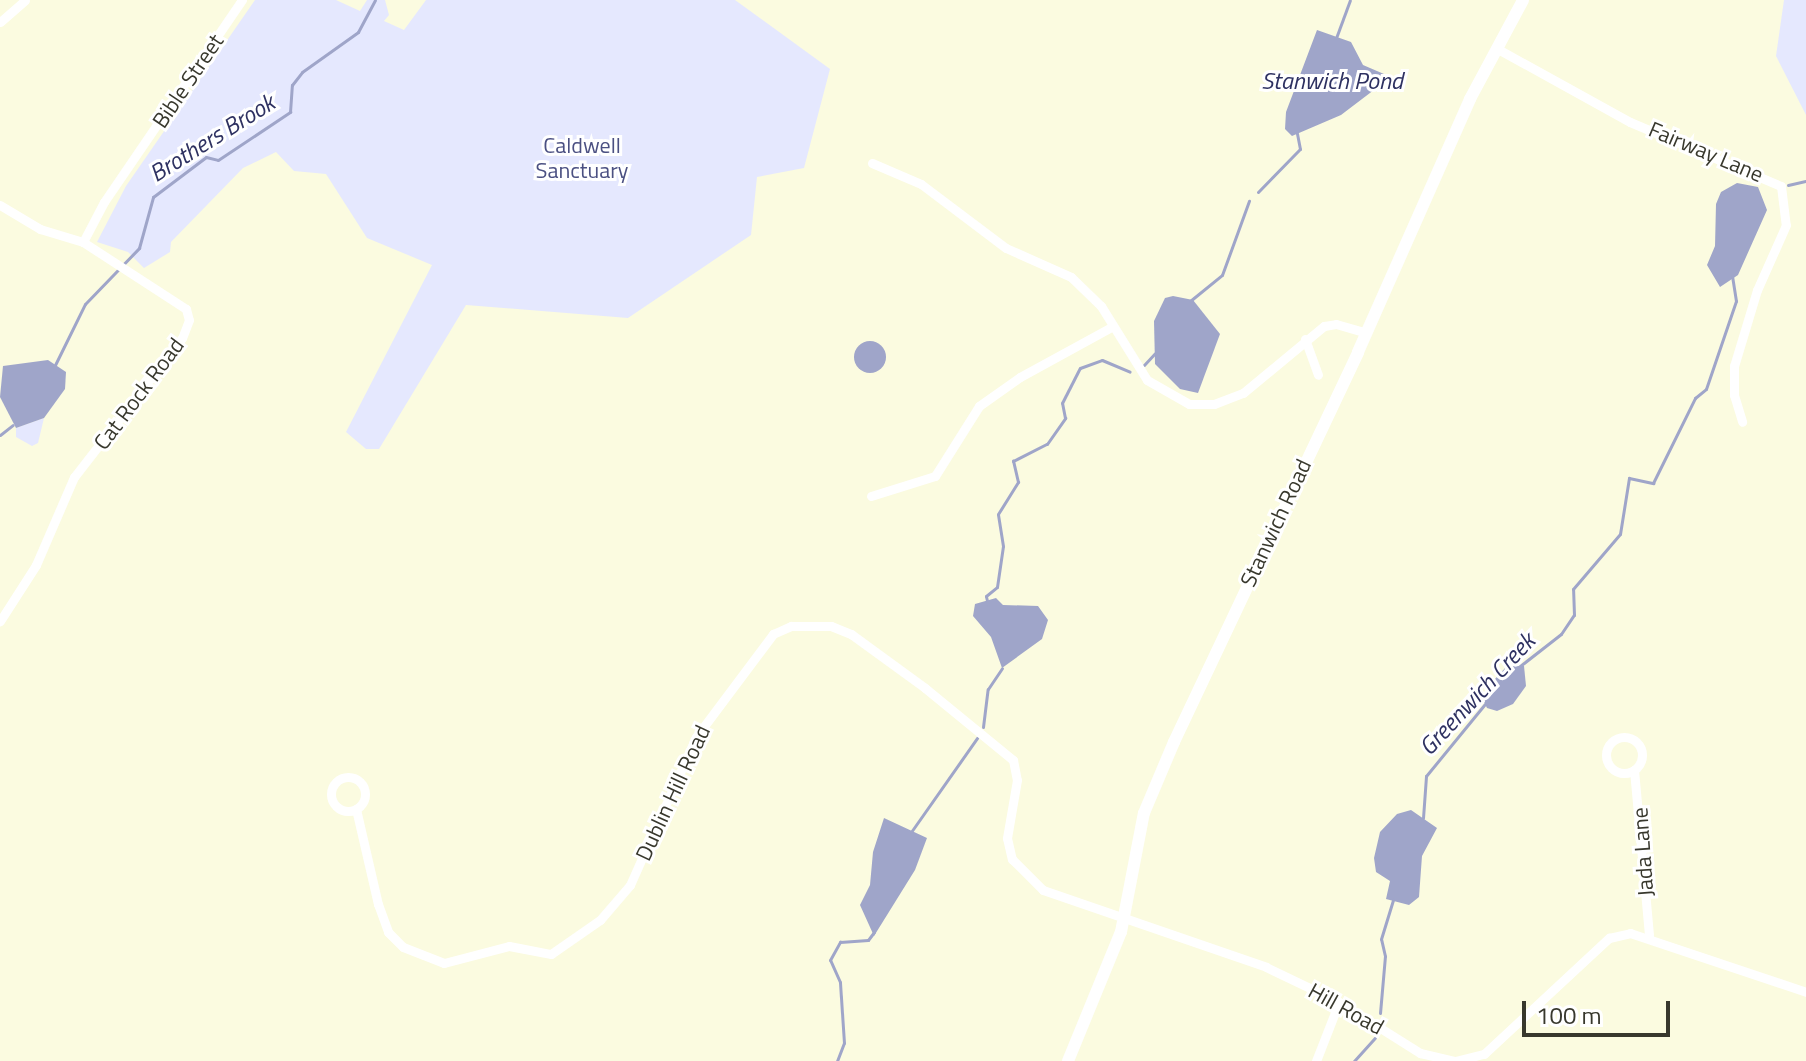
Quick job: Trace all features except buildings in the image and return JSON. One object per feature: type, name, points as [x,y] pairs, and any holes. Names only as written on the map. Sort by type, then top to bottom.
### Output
[{"type":"street","points":[[0,22],[25,0]]},
{"type":"street","name":"Bible Street","points":[[83,242],[104,202],[242,0]]},
{"type":"street","name":"Stanwich Road","points":[[1068,1061],[1121,932],[1122,914],[1149,801],[1496,48],[1523,0]]},
{"type":"street","name":"Fairway Lane","points":[[1496,48],[1630,122],[1781,186],[1786,225],[1757,290],[1734,366],[1734,395],[1742,422]]},
{"type":"street","points":[[872,163],[921,184],[1006,248],[1071,277],[1101,306],[1147,380],[1174,399],[1201,406],[1243,393],[1305,339],[1336,324],[1367,333]]},
{"type":"street","name":"Cat Rock Road","points":[[0,205],[40,229],[83,242],[186,309],[187,329],[74,477],[36,565],[0,621]]},
{"type":"street","points":[[871,496],[935,476],[979,406],[1020,377],[1113,326]]},
{"type":"street","points":[[1305,339],[1318,375]]},
{"type":"street","name":"Dublin Hill Road","points":[[356,809],[378,904],[388,932],[403,947],[444,963],[509,946],[551,954],[600,920],[630,885],[696,737],[773,634],[791,626],[831,626],[851,634],[925,688],[1013,760],[1017,780],[1007,838],[1012,859],[1027,877],[1043,890],[1122,914]]},
{"type":"street","name":"Jada Lane","points":[[1634,770],[1623,773],[1608,763],[1606,752],[1616,738],[1633,739],[1641,748],[1642,758],[1634,770],[1649,936]]},
{"type":"street","name":"Hill Road","points":[[1122,914],[1266,967],[1339,1002],[1420,1053],[1472,1059],[1497,1044],[1609,938],[1630,933],[1649,936],[1738,972],[1806,992]]},
{"type":"street","points":[[1316,1061],[1339,1002]]},
{"type":"green space","name":"Caldwell Sanctuary","points":[[255,0],[336,0],[360,11],[367,0],[385,0],[389,15],[384,21],[404,30],[426,0],[735,0],[830,69],[804,168],[757,177],[751,235],[628,318],[466,305],[379,449],[366,449],[346,432],[432,265],[367,238],[326,174],[294,171],[276,152],[243,168],[171,242],[170,252],[144,268],[128,252],[97,242],[126,186]]},
{"type":"green space","points":[[1784,0],[1806,0],[1806,115],[1776,56]]},
{"type":"green space","points":[[44,418],[38,443],[32,446],[16,437],[16,428]]},
{"type":"water","name":"Stanwich Pond","points":[[1317,30],[1351,42],[1363,65],[1391,77],[1341,115],[1292,136],[1285,129],[1286,112]]},
{"type":"water","points":[[1737,183],[1758,187],[1767,210],[1738,275],[1720,287],[1707,265],[1715,246],[1716,204],[1721,192]]},
{"type":"water","points":[[1173,296],[1193,300],[1220,334],[1198,393],[1180,389],[1155,364],[1154,321],[1165,298]]},
{"type":"water","points":[[870,341],[881,346],[886,357],[881,368],[870,373],[859,368],[854,357],[859,346]]},
{"type":"water","points":[[48,360],[66,372],[65,389],[44,418],[16,428],[0,397],[3,366]]},
{"type":"water","points":[[996,598],[1003,605],[1038,606],[1048,620],[1042,639],[1002,668],[991,637],[973,616],[975,604]]},
{"type":"water","points":[[1507,666],[1524,666],[1526,686],[1513,704],[1497,711],[1487,708],[1484,702],[1494,680]]},
{"type":"water","points":[[1411,810],[1437,828],[1422,856],[1419,897],[1409,905],[1386,899],[1390,881],[1376,872],[1374,858],[1380,832],[1397,814]]},
{"type":"water","points":[[884,818],[927,838],[915,870],[874,936],[860,905],[870,885],[873,852]]},
{"type":"waterway","name":"Brothers Brook","points":[[54,367],[85,304],[139,248],[153,197],[206,157],[218,160],[290,112],[292,85],[302,72],[358,32],[375,0]]},
{"type":"waterway","points":[[1336,38],[1350,0]]},
{"type":"waterway","points":[[1258,192],[1300,149],[1297,133]]},
{"type":"waterway","name":"Greenwich Creek","points":[[1788,185],[1806,181]]},
{"type":"waterway","points":[[1190,301],[1222,275],[1249,201]]},
{"type":"waterway","name":"Greenwich Creek","points":[[1520,666],[1561,634],[1574,615],[1573,589],[1620,534],[1629,478],[1653,483],[1695,398],[1706,389],[1736,301],[1732,276]]},
{"type":"waterway","points":[[1144,365],[1155,353]]},
{"type":"waterway","points":[[988,605],[986,596],[997,587],[1003,546],[998,514],[1018,482],[1013,461],[1047,444],[1065,418],[1062,403],[1080,368],[1102,360],[1130,372]]},
{"type":"waterway","name":"Brothers Brook","points":[[0,435],[13,425]]},
{"type":"waterway","points":[[983,727],[988,689],[1002,668]]},
{"type":"waterway","name":"Greenwich Creek","points":[[1423,818],[1426,776],[1485,704]]},
{"type":"waterway","points":[[911,832],[977,738]]},
{"type":"waterway","name":"Greenwich Creek","points":[[1380,1013],[1385,956],[1381,939],[1393,900]]},
{"type":"waterway","points":[[837,1061],[844,1043],[840,982],[830,960],[840,942],[868,940],[874,932]]},
{"type":"waterway","name":"Greenwich Creek","points":[[1354,1061],[1375,1038]]}]
